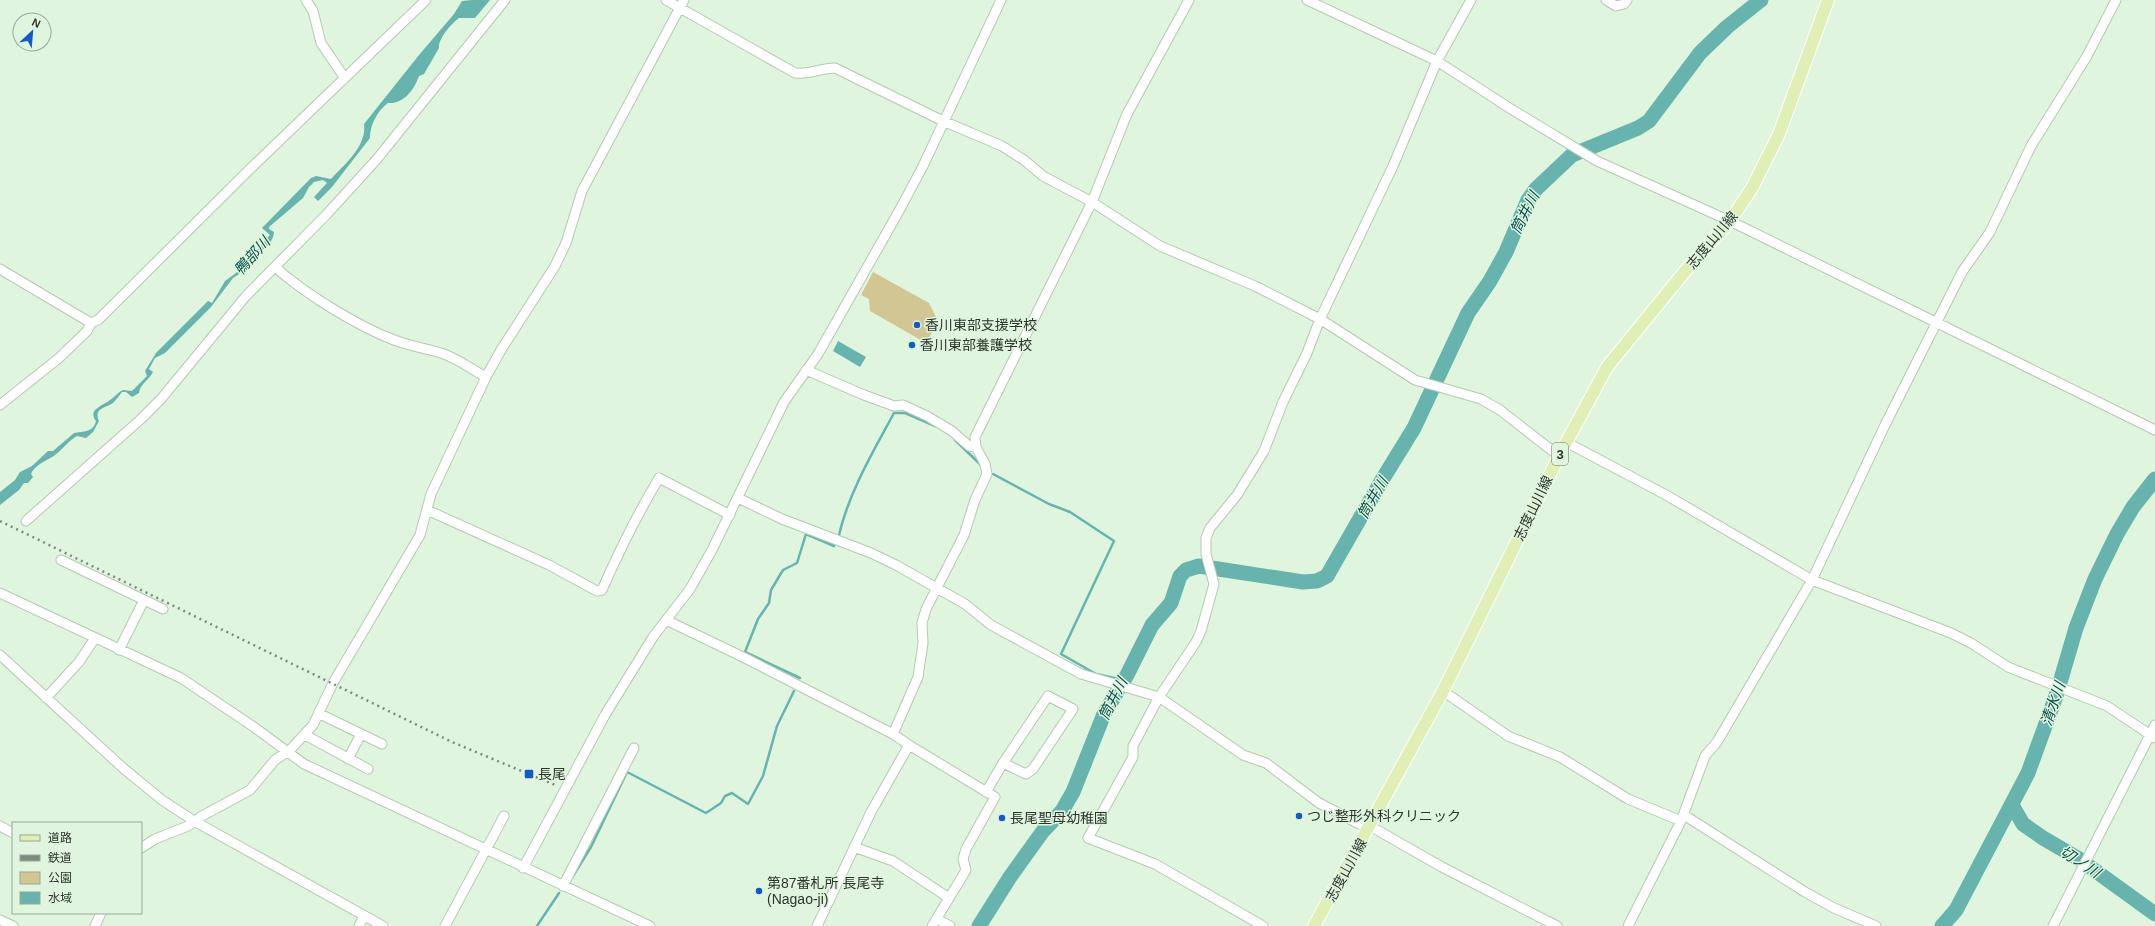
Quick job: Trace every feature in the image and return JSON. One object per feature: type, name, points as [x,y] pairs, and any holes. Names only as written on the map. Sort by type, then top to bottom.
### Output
[{"type":"main road","name":"志度山川線","points":[[1314,926],[1443,691],[1566,442],[1607,367],[1655,307],[1730,222],[1752,188],[1771,154],[1828,0]]},
{"type":"street","points":[[306,0],[313,11],[321,43],[344,78]]},
{"type":"street","points":[[0,405],[58,358],[87,332],[91,323],[98,320],[141,279],[251,168],[426,0]]},
{"type":"street","points":[[26,521],[141,419],[160,399],[246,296],[377,159],[505,0]]},
{"type":"street","points":[[666,0],[682,4],[795,73],[806,75],[824,68],[835,68],[943,121],[1002,146],[1024,160],[1043,176],[1092,202],[1160,246],[1255,286],[1320,319],[1415,380],[1446,388],[1487,402],[1559,456]]},
{"type":"street","points":[[523,868],[605,715],[640,656],[690,589],[730,515],[784,402],[806,370],[899,211],[923,166],[1001,0]]},
{"type":"street","points":[[893,734],[918,677],[923,643],[922,623],[926,610],[964,535],[975,500],[987,474],[985,464],[976,447],[975,437],[1092,202],[1127,114],[1189,0]]},
{"type":"street","points":[[1308,0],[1437,61],[1584,154],[1730,222],[1937,322],[2155,430]]},
{"type":"street","points":[[1263,926],[1155,864],[1088,838],[1133,758],[1133,746],[1159,697],[1196,642],[1201,631],[1214,584],[1206,554],[1206,538],[1210,528],[1237,495],[1261,458],[1283,402],[1308,353],[1320,319],[1393,166],[1437,61],[1472,0]]},
{"type":"street","points":[[1606,0],[1616,6],[1624,4],[1627,0]]},
{"type":"street","points":[[1628,926],[1683,818],[1705,756],[1717,742],[1812,580],[1885,426],[1962,272],[1990,232],[2031,146],[2087,56],[2116,0]]},
{"type":"street","points":[[142,847],[250,790],[275,760],[305,735],[320,714],[333,683],[420,536],[431,494],[486,377],[501,350],[555,266],[566,243],[585,185],[682,4]]},
{"type":"street","points":[[275,267],[293,283],[364,326],[393,340],[441,353],[458,360],[486,377]]},
{"type":"street","points":[[0,269],[91,323]]},
{"type":"street","points":[[806,370],[894,406],[903,405],[927,416],[952,431],[969,446],[976,447]]},
{"type":"street","points":[[1566,442],[1666,495],[1812,580],[1951,633],[1971,643],[2008,667],[2107,706],[2152,737]]},
{"type":"street","points":[[427,510],[549,565],[597,591],[602,590],[621,546],[659,478],[730,515]]},
{"type":"street","points":[[738,498],[782,519],[871,553],[965,604],[991,625],[1081,674],[1097,680],[1159,697],[1243,755],[1266,763],[1319,803],[1369,827],[1442,867],[1558,926]]},
{"type":"street","points":[[60,560],[163,609]]},
{"type":"street","points":[[0,593],[181,678],[254,727],[304,764],[523,868],[650,926]]},
{"type":"street","points":[[119,650],[144,600]]},
{"type":"street","points":[[666,620],[743,657],[893,734],[995,797],[966,849],[963,859],[966,870],[934,922],[950,926]]},
{"type":"street","points":[[46,698],[79,662],[96,638]]},
{"type":"street","points":[[0,655],[123,768],[162,800],[194,821],[383,926]]},
{"type":"street","points":[[1443,691],[1508,736],[1560,757],[1628,799],[1683,818],[1805,892],[1834,908],[1876,926]]},
{"type":"street","points":[[986,792],[1003,763],[1048,696],[1073,709],[1030,772],[1026,774],[1003,763]]},
{"type":"street","points":[[320,714],[382,744]]},
{"type":"street","points":[[2053,926],[2088,856],[2152,737],[2155,725]]},
{"type":"street","points":[[348,759],[361,734]]},
{"type":"street","points":[[305,735],[368,769]]},
{"type":"street","points":[[817,926],[871,812],[909,745]]},
{"type":"street","points":[[563,886],[634,748]]},
{"type":"street","points":[[445,926],[504,816]]},
{"type":"street","points":[[0,826],[12,833]]},
{"type":"street","points":[[854,847],[893,861],[949,898]]},
{"type":"street","points":[[95,926],[101,914]]},
{"type":"street","points":[[359,926],[364,916]]},
{"type":"street","points":[[0,920],[13,926]]},
{"type":"green space","points":[[873,272],[929,303],[938,321],[926,343],[870,311],[869,299],[861,295]]},
{"type":"water","name":"鴨部川","points":[[490,0],[475,18],[459,18],[452,24],[443,36],[439,44],[439,48],[424,74],[419,76],[411,91],[404,99],[394,103],[388,103],[377,114],[370,133],[370,138],[332,187],[318,201],[314,197],[327,183],[323,180],[314,182],[309,187],[303,198],[269,227],[269,229],[274,232],[272,240],[269,244],[251,258],[251,263],[244,271],[233,278],[211,307],[165,353],[155,358],[149,369],[153,372],[141,387],[139,393],[132,397],[126,392],[122,392],[113,403],[99,411],[99,421],[93,432],[86,438],[77,436],[55,455],[38,465],[31,474],[33,477],[28,483],[24,483],[19,490],[0,505],[0,492],[15,480],[20,472],[32,466],[48,451],[53,451],[74,433],[93,428],[96,421],[93,414],[97,408],[123,390],[132,391],[147,376],[145,371],[156,353],[208,301],[212,303],[225,281],[240,270],[270,235],[262,228],[311,178],[316,176],[331,179],[354,154],[362,140],[364,124],[454,14],[462,1]]},
{"type":"water","points":[[838,341],[866,357],[860,367],[833,351]]},
{"type":"waterway","name":"筒井川","points":[[979,926],[1010,877],[1043,831],[1062,811],[1073,792],[1104,714],[1127,675],[1152,625],[1171,603],[1180,576],[1186,570],[1199,566],[1303,582],[1317,581],[1327,576],[1382,480],[1414,428],[1468,313],[1490,281],[1506,252],[1528,200],[1536,189],[1572,155],[1638,128],[1649,121],[1700,53],[1727,27],[1761,0]]},
{"type":"waterway","points":[[839,535],[843,519],[855,488],[894,413],[905,413],[935,426]]},
{"type":"waterway","points":[[955,440],[982,466]]},
{"type":"waterway","points":[[993,474],[1049,504],[1070,512],[1114,541],[1061,654],[1096,674],[1124,680]]},
{"type":"waterway","name":"清水川","points":[[1942,926],[1956,910],[2028,773],[2056,696],[2076,628],[2095,579],[2117,534],[2133,507],[2155,479]]},
{"type":"waterway","points":[[800,678],[745,652],[758,619],[769,603],[771,590],[783,570],[797,563],[806,534],[834,546]]},
{"type":"waterway","points":[[573,876],[591,847],[627,772],[706,813],[721,803],[725,796],[732,793],[748,804],[763,776],[777,726],[794,691]]},
{"type":"waterway","name":"切ノ川","points":[[2012,805],[2023,824],[2043,838],[2079,859],[2155,914]]},
{"type":"waterway","points":[[537,926],[559,893]]},
{"type":"railway","points":[[0,521],[452,742],[555,785]]},
{"type":"place","name":"香川東部支援学校","points":[[917,325]]},
{"type":"place","name":"香川東部養護学校","points":[[912,345]]},
{"type":"place","name":"長尾","points":[[529,774]]},
{"type":"place","name":"つじ整形外科クリニック","points":[[1299,816]]},
{"type":"place","name":"長尾聖母幼稚園","points":[[1002,818]]},
{"type":"place","name":"第87番札所 長尾寺 (Nagao-ji)","points":[[759,891]]}]
